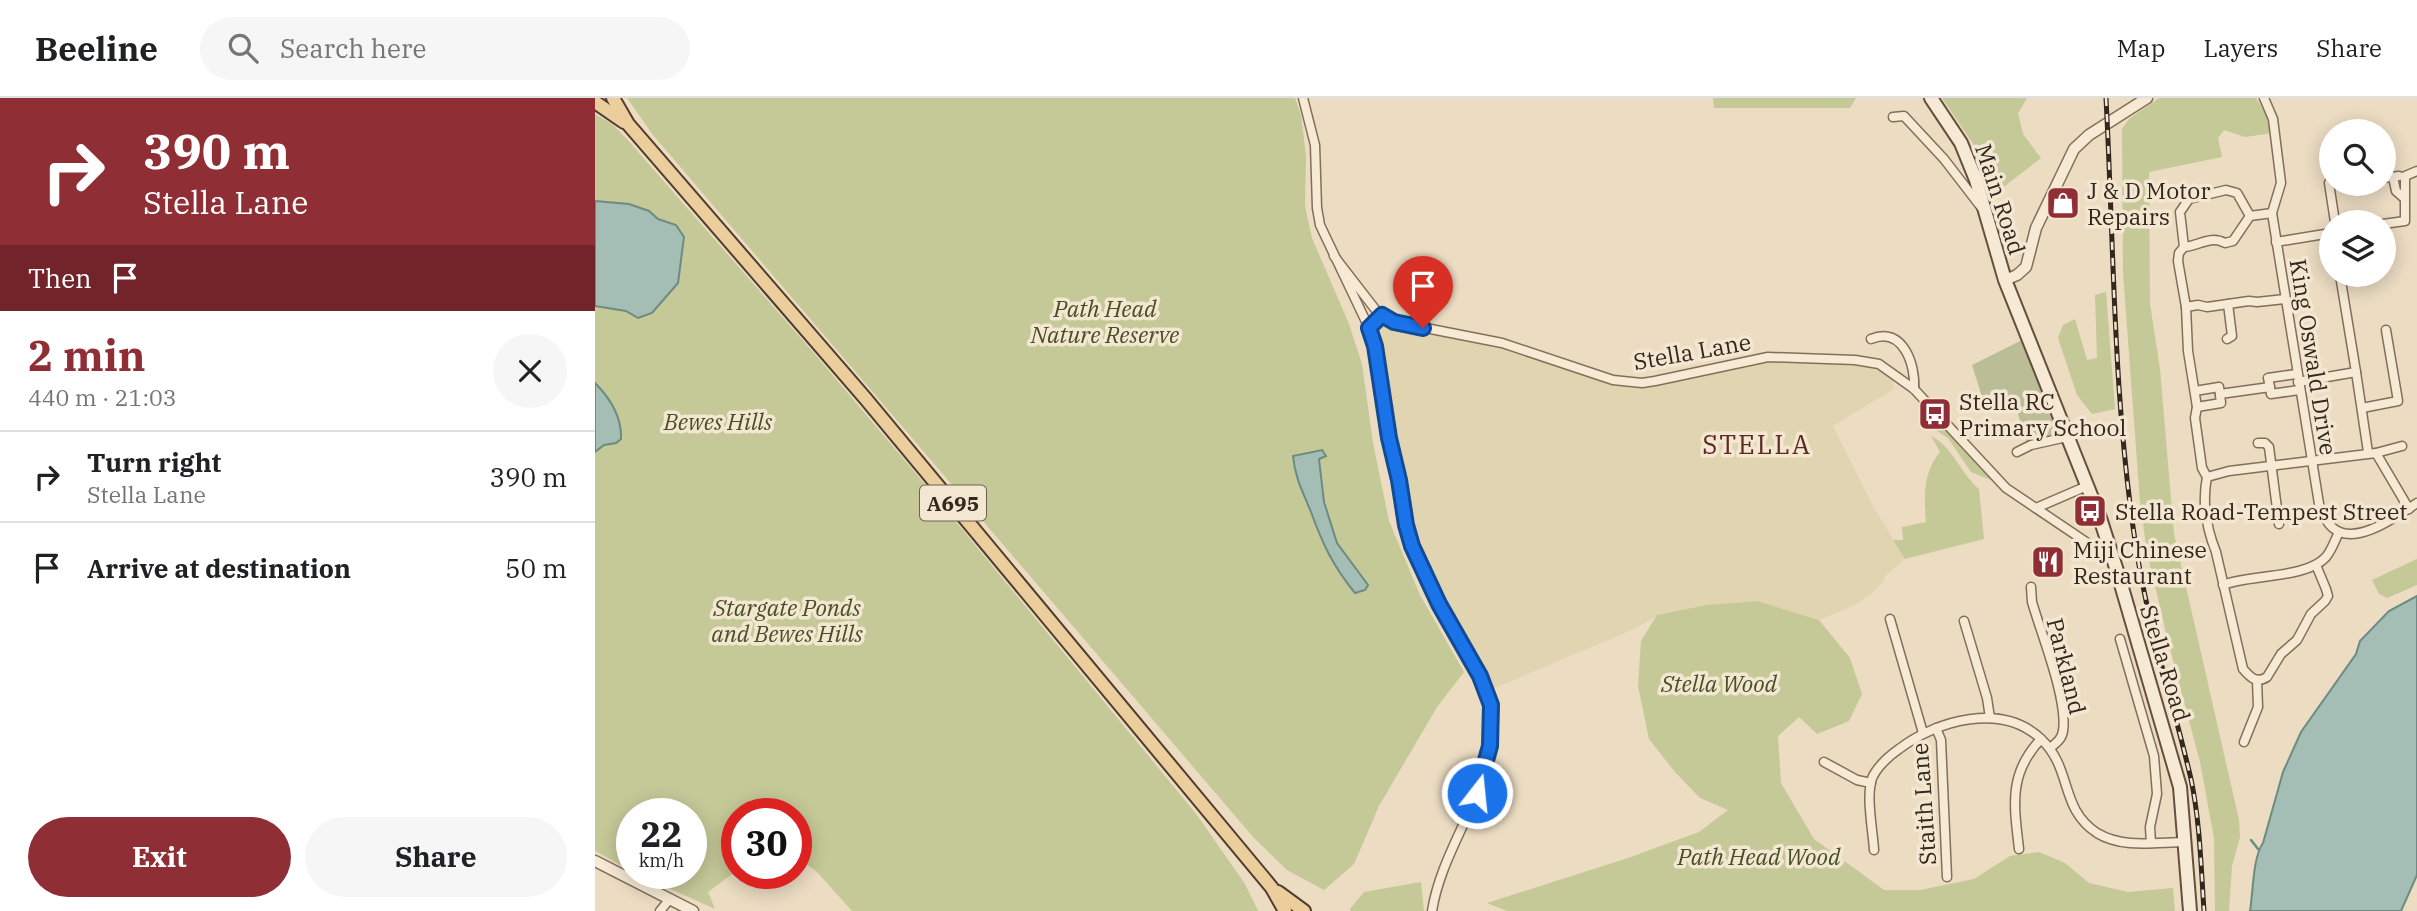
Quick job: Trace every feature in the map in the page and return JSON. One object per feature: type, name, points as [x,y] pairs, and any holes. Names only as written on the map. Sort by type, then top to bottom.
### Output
[{"type":"main road","name":"A695","points":[[613,98],[628,124],[865,398],[1272,888],[1285,911]]},
{"type":"main road","name":"Main Road","points":[[1931,98],[1961,143],[1976,180],[2005,280]]},
{"type":"main road","name":"A695","points":[[595,99],[628,124]]},
{"type":"main road","name":"Stella Road","points":[[2005,280],[2109,548],[2180,786],[2190,911]]},
{"type":"main road","name":"A695","points":[[1272,888],[1304,911]]},
{"type":"street","points":[[1303,98],[1315,145],[1320,225],[1375,346],[1389,438],[1412,546],[1439,604],[1480,676],[1488,693],[1492,715],[1490,746],[1477,793],[1441,873],[1432,911]]},
{"type":"street","points":[[2005,280],[2026,267],[2036,229],[2074,149],[2089,135],[2147,98]]},
{"type":"street","name":"King Oswald Drive","points":[[2264,98],[2275,127],[2281,183],[2272,213],[2311,462],[2320,510],[2332,528],[2339,532]]},
{"type":"street","points":[[1893,117],[1904,116],[1944,159],[1986,213]]},
{"type":"street","points":[[2396,177],[2417,171]]},
{"type":"street","points":[[2396,222],[2405,221],[2405,176]]},
{"type":"street","points":[[2184,247],[2180,212],[2189,199],[2226,190],[2237,193],[2250,216]]},
{"type":"street","points":[[2396,191],[2404,198]]},
{"type":"street","points":[[2272,213],[2250,216],[2233,240],[2225,243],[2218,239],[2203,241],[2196,246],[2184,247],[2179,253],[2178,261],[2197,407],[2196,431],[2202,468],[2207,477],[2203,498],[2210,539],[2243,669],[2251,678],[2256,680],[2267,677],[2281,654],[2297,640],[2311,614],[2325,601],[2326,589],[2316,565]]},
{"type":"street","points":[[2276,242],[2319,235]]},
{"type":"street","points":[[1334,256],[1382,315],[1369,328]]},
{"type":"street","points":[[2342,287],[2372,452],[2409,509]]},
{"type":"street","points":[[2186,307],[2285,299]]},
{"type":"street","points":[[2227,339],[2232,336],[2228,304]]},
{"type":"street","name":"Stella Lane","points":[[1382,315],[1394,322],[1502,343],[1613,380],[1642,383],[1758,359],[1780,357],[1870,362],[1889,369],[1914,389],[2006,488],[2097,549],[2109,548]]},
{"type":"street","points":[[2362,408],[2398,401],[2386,330]]},
{"type":"street","points":[[1871,339],[1886,337],[1903,346],[1912,361],[1914,389]]},
{"type":"street","points":[[2298,382],[2268,378],[2271,394],[2298,382],[2356,372]]},
{"type":"street","points":[[2195,391],[2219,387],[2220,394],[2221,403],[2197,407]]},
{"type":"street","points":[[2220,394],[2270,387]]},
{"type":"street","points":[[2017,452],[2031,445],[2067,437]]},
{"type":"street","points":[[2258,443],[2265,443],[2269,447],[2279,524]]},
{"type":"street","points":[[2207,477],[2229,471],[2311,462],[2402,446]]},
{"type":"street","points":[[2036,508],[2087,486]]},
{"type":"street","points":[[2223,585],[2236,579],[2264,578],[2316,565],[2326,557],[2339,532],[2355,535],[2371,530],[2417,503]]},
{"type":"street","name":"Parkland","points":[[2031,587],[2032,602],[2057,686],[2062,713],[2063,733],[2050,748]]},
{"type":"street","points":[[1890,619],[1923,733]]},
{"type":"street","points":[[1964,621],[1987,698],[1990,718]]},
{"type":"street","points":[[2120,639],[2154,756],[2157,794],[2150,827],[2151,843]]},
{"type":"street","points":[[2244,742],[2258,707],[2256,680]]},
{"type":"street","points":[[1874,850],[1871,783],[1880,766],[1923,733],[1954,722],[1990,718],[2020,725],[2050,748],[2060,764],[2072,806],[2082,820],[2107,838],[2131,843],[2186,842]]},
{"type":"street","name":"Staith Lane","points":[[1936,728],[1941,740],[1947,877]]},
{"type":"street","points":[[2019,849],[2015,802],[2019,771],[2028,752],[2041,739]]},
{"type":"street","points":[[1823,762],[1857,780],[1871,783]]},
{"type":"street","points":[[595,861],[693,911]]},
{"type":"street","points":[[660,911],[669,900]]},
{"type":"shaded area","points":[[1384,323],[1391,328],[1482,343],[1610,384],[1637,387],[1768,362],[1868,366],[1879,369],[1891,376],[1894,389],[1833,426],[1872,504],[1905,559],[1886,575],[1870,595],[1855,605],[1819,620],[1757,601],[1707,605],[1657,616],[1632,630],[1492,689],[1424,563],[1410,521],[1409,499],[1389,405],[1384,353],[1378,327]]},
{"type":"green space","name":"Path Head Nature Reserve","points":[[627,98],[1295,98],[1301,115],[1306,156],[1305,206],[1312,238],[1349,324],[1362,364],[1373,443],[1389,521],[1420,595],[1464,672],[1437,707],[1379,806],[1354,864],[1324,890],[1287,870],[1254,838],[653,135]]},
{"type":"green space","points":[[1713,98],[1856,98],[1850,108],[1714,108]]},
{"type":"green space","points":[[1942,98],[2027,98],[2018,113],[2023,134],[2041,158],[1992,196],[1976,148]]},
{"type":"green space","points":[[2159,98],[2256,98],[2273,133],[2245,137],[2224,130],[2218,138],[2222,157],[2149,172],[2150,304],[2160,369],[2174,534],[2239,820],[2240,837],[2232,866],[2229,911],[2215,911],[2214,838],[2200,762],[2147,552],[2140,502],[2123,273],[2122,129],[2129,119]]},
{"type":"green space","name":"Stargate Ponds and Bewes Hills","points":[[595,114],[612,124],[626,138],[934,495],[1197,815],[1245,884],[1258,911],[852,911],[812,868],[812,798],[721,798],[721,882],[708,892],[715,909],[671,889],[707,889],[707,798],[616,798],[616,862],[595,851]]},
{"type":"green space","points":[[2106,292],[2115,409],[2092,414],[2077,395],[2058,338],[2063,325],[2075,319],[2087,360],[2097,358],[2095,295]]},
{"type":"green space","points":[[2022,340],[2062,434],[2027,443],[2018,414],[2010,404],[1984,403],[1972,365]]},
{"type":"green space","points":[[1927,416],[1935,416],[1998,483],[1971,472],[1948,438],[1923,422]]},
{"type":"green space","points":[[1931,436],[1951,453],[1979,489],[1984,539],[1905,559],[1893,540],[1903,540],[1902,527],[1926,522],[1925,494],[1928,476],[1940,452]]},
{"type":"green space","points":[[2417,559],[2417,585],[2387,598],[2379,594],[2372,580]]},
{"type":"green space","points":[[1757,601],[1819,620],[1850,658],[1862,694],[1849,721],[1817,734],[1799,717],[1778,736],[1781,783],[1814,839],[1884,890],[1920,890],[1974,879],[2010,856],[2039,852],[2065,863],[2089,883],[2128,892],[2173,888],[2175,911],[1507,911],[1487,903],[1628,858],[1699,832],[1728,810],[1700,798],[1649,739],[1638,686],[1641,641],[1657,615],[1707,605]]},
{"type":"green space","points":[[1421,882],[1424,911],[1350,909],[1364,892]]},
{"type":"water","points":[[595,201],[629,204],[649,211],[658,219],[676,225],[684,237],[678,283],[652,313],[638,318],[626,311],[595,306]]},
{"type":"water","points":[[595,383],[614,408],[621,439],[616,443],[604,445],[595,452]]},
{"type":"water","points":[[1322,450],[1326,456],[1319,459],[1324,502],[1337,543],[1368,585],[1365,590],[1355,593],[1324,545],[1296,471],[1293,456]]},
{"type":"water","points":[[2417,596],[2417,875],[2401,911],[2250,911],[2257,857],[2283,772],[2301,732],[2356,654],[2360,641],[2389,611]]},
{"type":"waterway","points":[[2251,840],[2258,849]]},
{"type":"railway","points":[[2106,98],[2115,323],[2128,491],[2147,606],[2194,795],[2204,911]]},
{"type":"place","name":"J & D Motor Repairs","points":[[2063,203]]},
{"type":"place","name":"Stella RC Primary School","points":[[1935,414]]},
{"type":"place","name":"Stella Road-Tempest Street","points":[[2090,511]]},
{"type":"place","name":"Miji Chinese Restaurant","points":[[2048,562]]},
{"type":"district","name":"STELLA","points":[[1757,444]]},
{"type":"route","points":[[1423,328],[1394,322],[1382,315],[1369,328],[1382,380],[1389,438],[1412,546],[1439,604],[1480,676],[1491,705],[1490,746],[1477,793]]},
{"type":"park label","name":"Bewes Hills","points":[[718,421]]},
{"type":"park label","name":"Stella Wood","points":[[1719,683]]},
{"type":"park label","name":"Path Head Wood","points":[[1759,856]]}]
